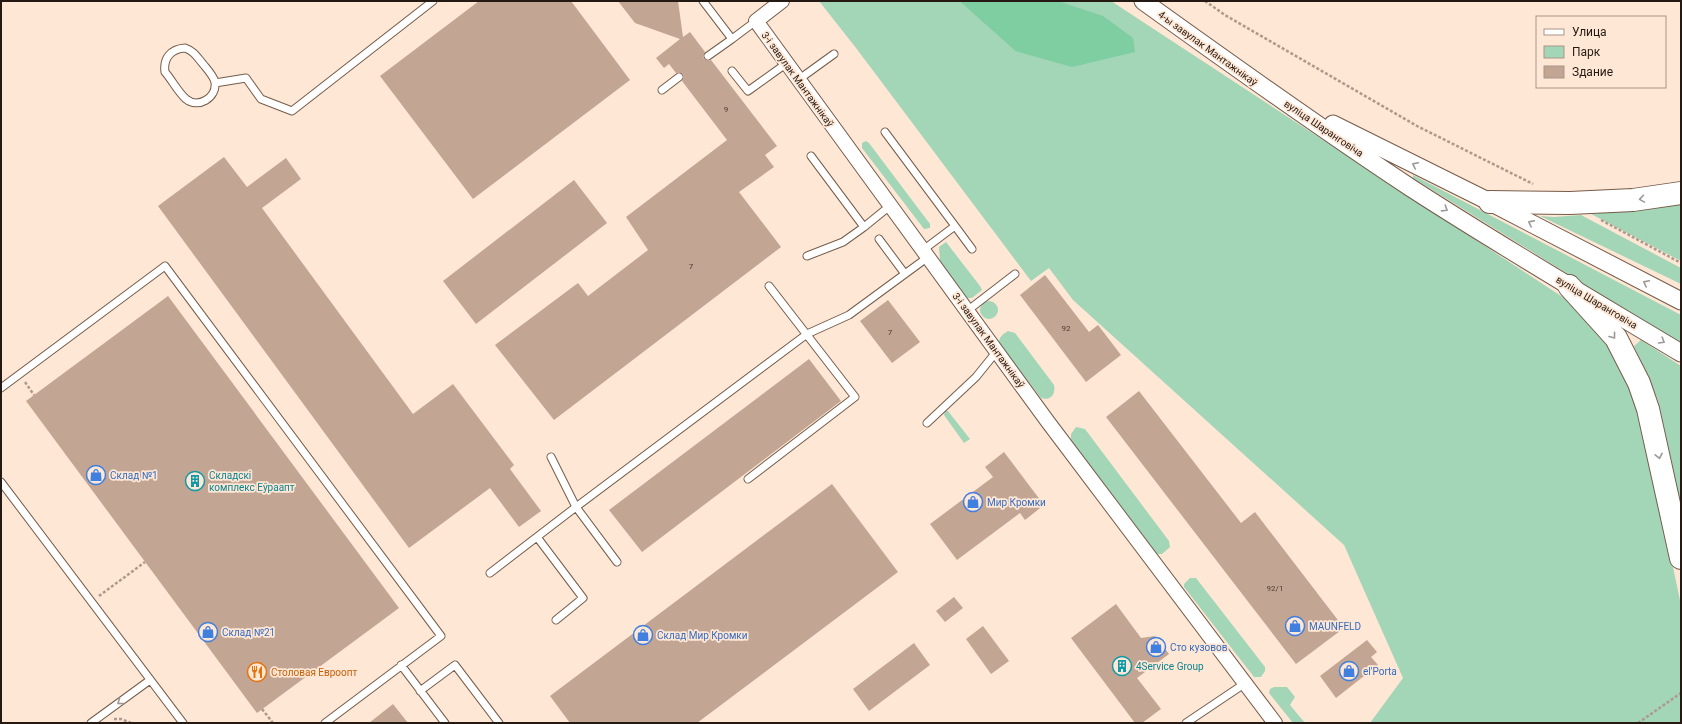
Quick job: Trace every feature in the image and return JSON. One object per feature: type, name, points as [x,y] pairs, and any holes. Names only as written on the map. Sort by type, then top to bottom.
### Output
[{"type":"highway","points":[[1490,202],[1570,203],[1633,200],[1681,193]]},
{"type":"highway","points":[[1569,286],[1616,338],[1639,383],[1648,409],[1681,558]]},
{"type":"street","name":"3-і завулак Мантажнікаў","points":[[782,1],[756,21],[967,311],[1244,684],[1275,723]]},
{"type":"street","name":"4-ы завулак Мантажнікаў","points":[[1144,1],[1273,94]]},
{"type":"street","name":"вуліца Шаранговіча","points":[[1273,94],[1490,202],[1681,301]]},
{"type":"street","name":"вуліца Шаранговіча","points":[[1273,94],[1412,188],[1569,286],[1681,352]]},
{"type":"lane","points":[[215,83],[246,78],[261,99],[292,111],[433,1]]},
{"type":"lane","points":[[703,1],[732,39]]},
{"type":"lane","points":[[708,56],[756,21]]},
{"type":"lane","points":[[178,48],[190,50],[195,54],[215,83],[213,94],[205,101],[193,103],[188,100],[165,72],[166,60],[173,51],[178,48]]},
{"type":"lane","points":[[798,80],[834,54]]},
{"type":"lane","points":[[732,71],[748,92],[787,63]]},
{"type":"lane","points":[[662,90],[679,77]]},
{"type":"lane","points":[[885,132],[972,249]]},
{"type":"lane","points":[[811,156],[864,227]]},
{"type":"lane","points":[[807,256],[843,242],[891,205]]},
{"type":"lane","points":[[490,573],[807,334],[850,314],[905,274],[955,226]]},
{"type":"lane","points":[[879,239],[905,274]]},
{"type":"lane","points":[[1,388],[165,266],[441,636],[325,723]]},
{"type":"lane","points":[[967,311],[1015,274]]},
{"type":"lane","points":[[748,479],[855,397],[769,286]]},
{"type":"lane","points":[[927,423],[976,377],[997,351]]},
{"type":"lane","points":[[551,457],[576,507],[617,562]]},
{"type":"lane","points":[[1,482],[183,723]]},
{"type":"lane","points":[[537,537],[583,598],[556,620]]},
{"type":"lane","points":[[401,665],[445,723]]},
{"type":"lane","points":[[420,691],[455,665],[498,723]]},
{"type":"lane","points":[[91,723],[150,680]]},
{"type":"lane","points":[[1186,723],[1244,684]]},
{"type":"path","points":[[1205,1],[1225,15],[1417,126],[1536,186]]},
{"type":"path","points":[[1596,217],[1681,263]]},
{"type":"path","points":[[19,374],[34,395]]},
{"type":"path","points":[[91,602],[145,562]]},
{"type":"path","points":[[1638,723],[1681,693]]},
{"type":"path","points":[[262,709],[273,723]]},
{"type":"path","points":[[107,721],[121,719],[131,723]]},
{"type":"green space","points":[[819,1],[959,1],[1015,51],[1058,1],[1111,1],[1581,309],[1606,336],[1639,407],[1681,605],[1681,723],[1370,723],[1403,678],[1344,545],[1073,300],[1049,268],[1031,281]]},
{"type":"green space","points":[[959,1],[1058,1],[1103,16],[1133,38],[1135,52],[1072,67],[1015,51]]},
{"type":"green space","points":[[866,141],[930,224],[930,228],[924,229],[862,148],[862,143]]},
{"type":"green space","points":[[1413,175],[1681,315],[1681,342],[1647,323],[1413,178]]},
{"type":"green space","points":[[1681,200],[1681,261],[1591,214],[1609,212]]},
{"type":"green space","points":[[1581,215],[1681,268],[1681,284],[1540,216],[1554,217]]},
{"type":"green space","points":[[946,242],[982,290],[972,298],[967,298],[940,261],[939,247]]},
{"type":"green space","points":[[989,301],[993,302],[997,306],[997,314],[993,318],[989,319],[985,318],[981,314],[980,310],[981,306],[985,302]]},
{"type":"green space","points":[[1008,331],[1015,333],[1054,385],[1054,392],[1050,398],[1041,398],[999,343],[1004,333]]},
{"type":"green space","points":[[1641,340],[1681,366],[1681,521],[1658,400],[1634,346]]},
{"type":"green space","points":[[945,411],[948,411],[970,439],[964,443],[944,415]]},
{"type":"green space","points":[[1076,427],[1085,429],[1169,541],[1170,547],[1162,554],[1157,554],[1071,440],[1071,434]]},
{"type":"green space","points":[[1190,578],[1196,578],[1265,667],[1265,671],[1261,677],[1254,677],[1184,587],[1184,584]]},
{"type":"green space","points":[[1274,687],[1287,687],[1295,697],[1290,705],[1305,723],[1293,723],[1269,693],[1270,689]]},
{"type":"building","points":[[479,1],[571,1],[630,80],[473,199],[380,76]]},
{"type":"building","points":[[618,1],[678,1],[683,37],[690,32],[705,52],[703,56],[704,59],[708,61],[711,60],[777,146],[765,155],[774,167],[739,192],[781,247],[554,420],[495,345],[578,283],[588,296],[648,250],[626,217],[727,140],[682,81],[684,77],[683,74],[679,72],[676,73],[669,64],[664,68],[656,58],[680,39],[635,23]]},
{"type":"building","points":[[224,157],[247,187],[286,158],[301,179],[262,208],[413,414],[453,384],[514,465],[510,469],[541,511],[519,527],[490,488],[409,548],[158,206]]},
{"type":"building","points":[[574,180],[607,223],[476,324],[443,281]]},
{"type":"building","points":[[1045,275],[1089,332],[1098,325],[1121,355],[1086,382],[1020,295]]},
{"type":"building","name":"Складскі комплекс Еўраапт","points":[[168,296],[399,608],[257,713],[26,401]]},
{"type":"building","points":[[888,300],[920,342],[892,363],[860,321]]},
{"type":"building","points":[[809,359],[841,401],[642,552],[609,510]]},
{"type":"building","points":[[1139,391],[1241,523],[1255,512],[1344,628],[1296,664],[1106,417]]},
{"type":"building","points":[[1004,452],[1044,505],[1025,520],[1020,513],[957,560],[930,524],[993,477],[985,467]]},
{"type":"building","points":[[832,484],[898,572],[697,723],[570,723],[550,696]]},
{"type":"building","points":[[954,597],[963,608],[945,622],[936,611]]},
{"type":"building","name":"4Service Group","points":[[1116,604],[1141,638],[1155,636],[1169,654],[1137,678],[1161,709],[1142,723],[1135,723],[1071,638]]},
{"type":"building","points":[[983,626],[1009,661],[991,674],[966,639]]},
{"type":"building","name":"el'Porta","points":[[1367,640],[1377,652],[1371,657],[1378,665],[1336,698],[1320,676]]},
{"type":"building","points":[[914,643],[930,665],[869,711],[853,689]]},
{"type":"building","points":[[393,704],[408,723],[369,723]]},
{"type":"place","name":"Склад №1","points":[[96,475]]},
{"type":"place","name":"Складскі комплекс Еўраапт","points":[[195,481]]},
{"type":"place","name":"Мир Кромки","points":[[973,502]]},
{"type":"place","name":"MAUNFELD","points":[[1295,626]]},
{"type":"place","name":"Склад №21","points":[[208,632]]},
{"type":"place","name":"Склад Мир Кромки","points":[[643,635]]},
{"type":"place","name":"Сто кузовов","points":[[1156,647]]},
{"type":"place","name":"4Service Group","points":[[1122,666]]},
{"type":"place","name":"el'Porta","points":[[1349,671]]},
{"type":"place","name":"Столовая Евроопт","points":[[257,672]]}]
